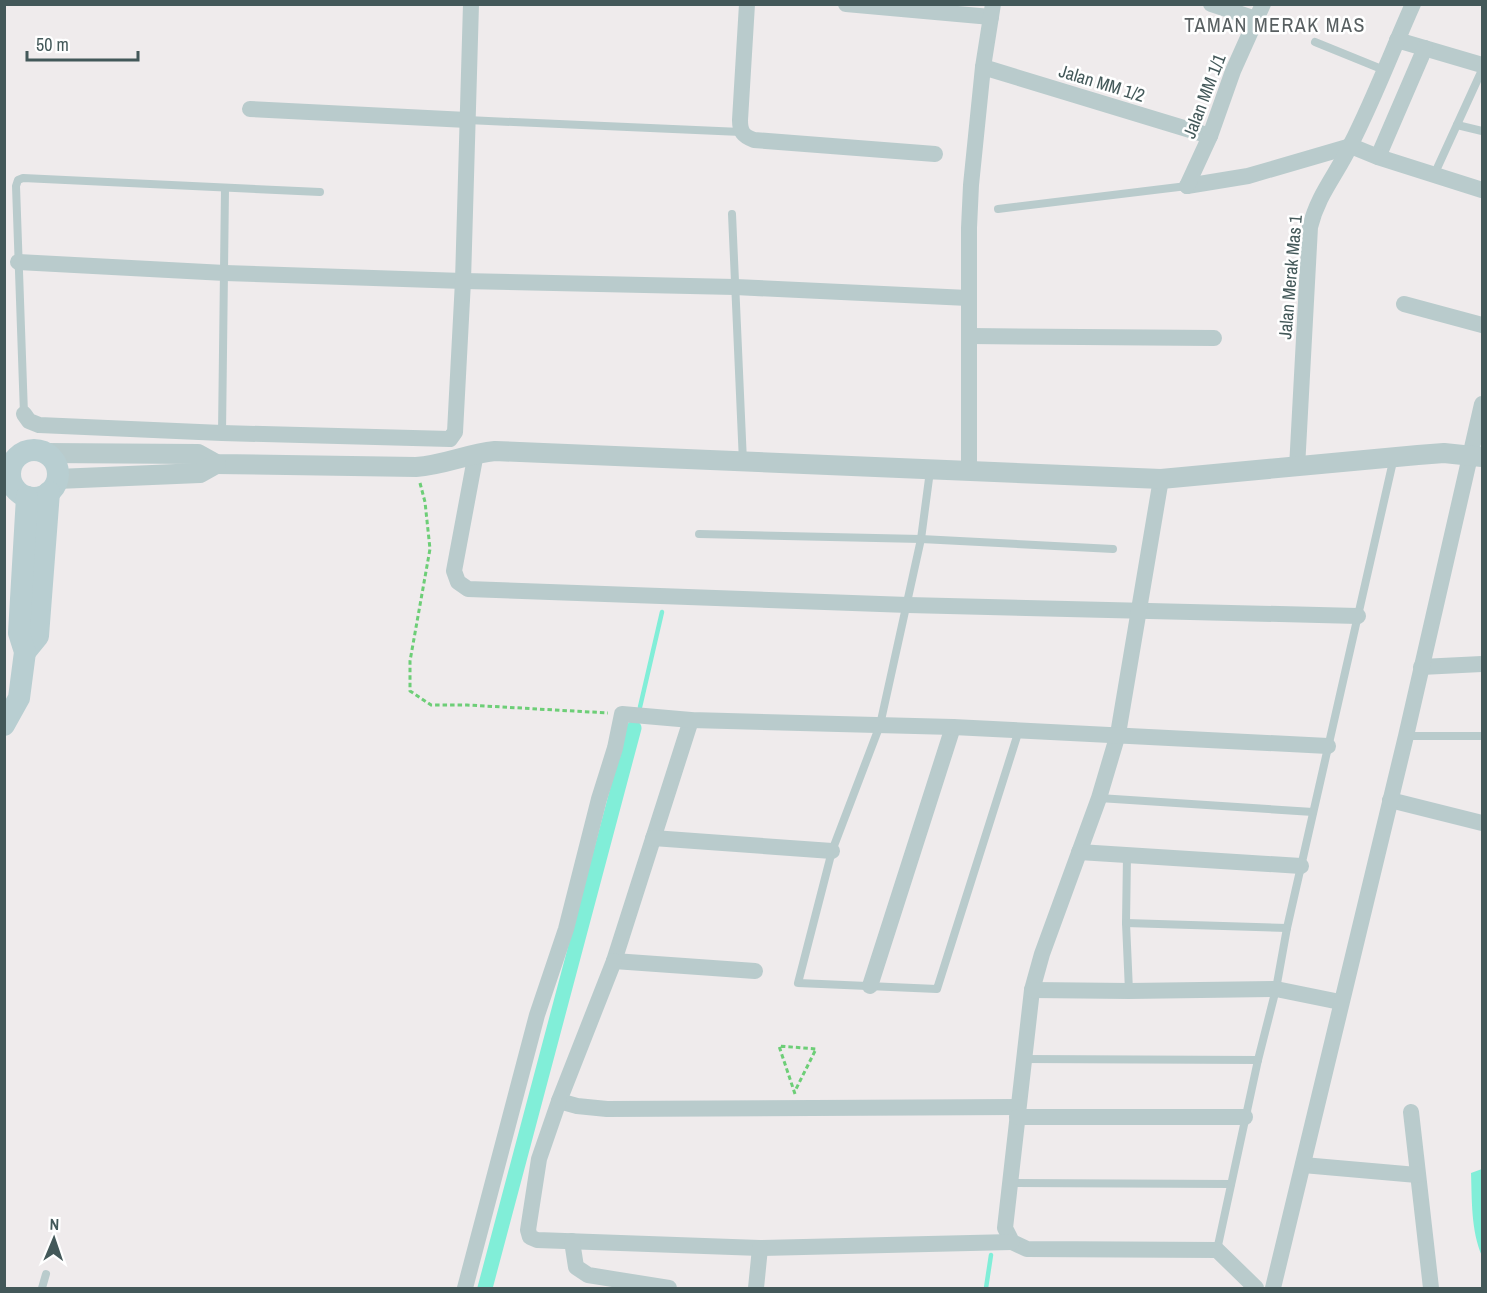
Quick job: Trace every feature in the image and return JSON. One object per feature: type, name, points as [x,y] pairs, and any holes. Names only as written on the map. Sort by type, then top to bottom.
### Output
[{"type":"main road","points":[[4,725],[26,652],[38,636],[56,464],[45,453],[13,450],[8,479],[20,494],[35,498],[53,486]]},
{"type":"main road","points":[[26,652],[19,633],[27,497]]},
{"type":"street","points":[[24,414],[28,421],[39,425],[450,439],[455,432],[471,4]]},
{"type":"street","points":[[747,4],[740,120],[741,132],[745,137],[754,140],[935,154]]},
{"type":"street","points":[[846,4],[992,11],[983,67],[971,184],[968,298],[969,472]]},
{"type":"street","points":[[1211,4],[1259,12]]},
{"type":"street","name":"Jalan Merak Mas 1","points":[[1297,468],[1310,227],[1314,211],[1321,194],[1351,146],[1413,4]]},
{"type":"street","name":"Jalan MM 1/1","points":[[1187,186],[1210,136],[1233,71],[1259,12]]},
{"type":"street","points":[[1397,40],[1482,65]]},
{"type":"street","points":[[1378,157],[1425,48]]},
{"type":"street","name":"Jalan MM 1/2","points":[[983,67],[1210,136]]},
{"type":"street","points":[[250,109],[467,120]]},
{"type":"street","points":[[1187,186],[1248,176],[1351,146],[1378,157],[1482,190]]},
{"type":"street","points":[[18,262],[225,273],[735,287],[968,298]]},
{"type":"street","points":[[1404,304],[1482,325]]},
{"type":"street","points":[[970,336],[1214,339]]},
{"type":"street","points":[[1273,1288],[1421,667],[1476,456],[1482,404]]},
{"type":"street","points":[[45,453],[198,454],[216,464],[416,467],[447,463],[476,453],[495,451],[1161,479],[1444,453],[1476,456]]},
{"type":"street","points":[[476,453],[454,571],[458,582],[468,589],[908,605],[1358,616]]},
{"type":"street","points":[[53,486],[200,473],[216,464]]},
{"type":"street","points":[[1012,1242],[1005,1228],[1032,990],[1042,954],[1099,798],[1118,734],[1161,479]]},
{"type":"street","points":[[1421,667],[1482,664]]},
{"type":"street","points":[[465,1288],[537,1015],[566,929],[622,714],[691,720],[880,724],[1328,746]]},
{"type":"street","points":[[691,720],[614,961],[559,1101],[539,1159],[528,1230],[530,1237],[537,1240],[760,1248],[1012,1242],[1027,1249],[1217,1250],[1256,1288]]},
{"type":"street","points":[[870,986],[953,727]]},
{"type":"street","points":[[1390,800],[1482,822]]},
{"type":"street","points":[[653,838],[832,851]]},
{"type":"street","points":[[1078,852],[1301,866]]},
{"type":"street","points":[[614,961],[755,971]]},
{"type":"street","points":[[1032,990],[1276,989],[1340,1002]]},
{"type":"street","points":[[559,1101],[577,1106],[607,1108],[1245,1117]]},
{"type":"street","points":[[1411,1112],[1431,1288]]},
{"type":"street","points":[[1303,1165],[1417,1174]]},
{"type":"street","points":[[572,1241],[576,1267],[588,1275],[669,1288]]},
{"type":"street","points":[[756,1288],[760,1248]]},
{"type":"lane","points":[[1316,42],[1384,70]]},
{"type":"lane","points":[[1434,175],[1482,70]]},
{"type":"lane","points":[[467,120],[741,132]]},
{"type":"lane","points":[[1457,125],[1482,131]]},
{"type":"lane","points":[[24,414],[16,186],[18,180],[23,178],[320,192]]},
{"type":"lane","points":[[998,209],[1187,186]]},
{"type":"lane","points":[[222,433],[225,189]]},
{"type":"lane","points":[[732,214],[743,463]]},
{"type":"lane","points":[[1217,1250],[1245,1117],[1276,989],[1287,928],[1394,457]]},
{"type":"lane","points":[[930,471],[921,539],[908,605],[880,724],[832,851],[798,983],[937,989],[1019,730]]},
{"type":"lane","points":[[699,534],[921,539],[1113,549]]},
{"type":"lane","points":[[1406,735],[1482,736]]},
{"type":"lane","points":[[1099,798],[1313,812]]},
{"type":"lane","points":[[1127,856],[1126,923],[1129,991]]},
{"type":"lane","points":[[1126,923],[1287,928]]},
{"type":"lane","points":[[1023,1059],[1258,1060]]},
{"type":"lane","points":[[1010,1183],[1231,1184]]},
{"type":"lane","points":[[42,1288],[46,1274]]},
{"type":"path","points":[[416,467],[424,502],[430,549],[410,661],[410,691],[431,705],[622,714]]},
{"type":"path","points":[[779,1047],[816,1049],[806,1070],[795,1091],[779,1047]]},
{"type":"shaded area","points":[[1482,1169],[1482,1256],[1474,1226],[1471,1173]]},
{"type":"waterway","points":[[640,707],[662,612]]},
{"type":"waterway","points":[[485,1288],[634,728]]},
{"type":"waterway","points":[[986,1288],[991,1255]]},
{"type":"district","name":"TAMAN MERAK MAS","points":[[1275,24]]}]
